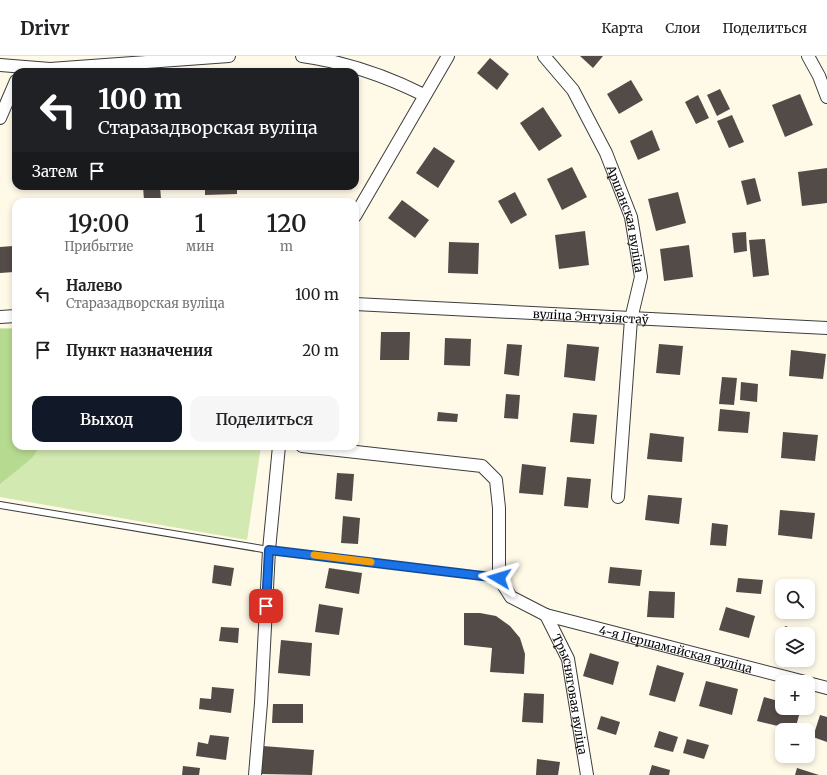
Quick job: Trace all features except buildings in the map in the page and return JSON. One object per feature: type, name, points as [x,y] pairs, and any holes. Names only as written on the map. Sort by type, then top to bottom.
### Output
[{"type":"street","points":[[64,68],[229,56]]},
{"type":"street","points":[[302,56],[335,61],[356,68]]},
{"type":"street","points":[[359,209],[448,56]]},
{"type":"street","name":"Аршанская вуліца","points":[[544,56],[573,90],[606,153],[631,217],[641,277],[631,319],[618,497]]},
{"type":"street","points":[[808,56],[827,97]]},
{"type":"street","points":[[0,65],[23,65],[43,68]]},
{"type":"street","points":[[359,69],[393,80],[424,95]]},
{"type":"street","points":[[0,118],[12,90]]},
{"type":"street","name":"вуліца Энтузіястаў","points":[[359,304],[827,328]]},
{"type":"street","points":[[0,317],[12,316]]},
{"type":"street","points":[[255,775],[261,703],[269,550],[279,450]]},
{"type":"street","points":[[338,450],[482,466],[496,480],[499,508],[499,578]]},
{"type":"street","name":"4-я Першамайская вуліца","points":[[499,578],[511,597],[546,616],[778,675]]},
{"type":"street","name":"Трысняговая вуліца","points":[[546,616],[568,659],[587,775]]},
{"type":"street","points":[[815,685],[827,688]]},
{"type":"lane","points":[[0,505],[269,550],[499,578]]},
{"type":"green space","points":[[0,328],[12,328],[12,450],[260,450],[247,540],[0,497]]},
{"type":"green space","points":[[0,329],[12,329],[12,450],[37,450],[32,458],[0,484]]},
{"type":"slow traffic","points":[[314,555],[371,562]]},
{"type":"route","points":[[266,606],[269,550],[499,578]]}]
